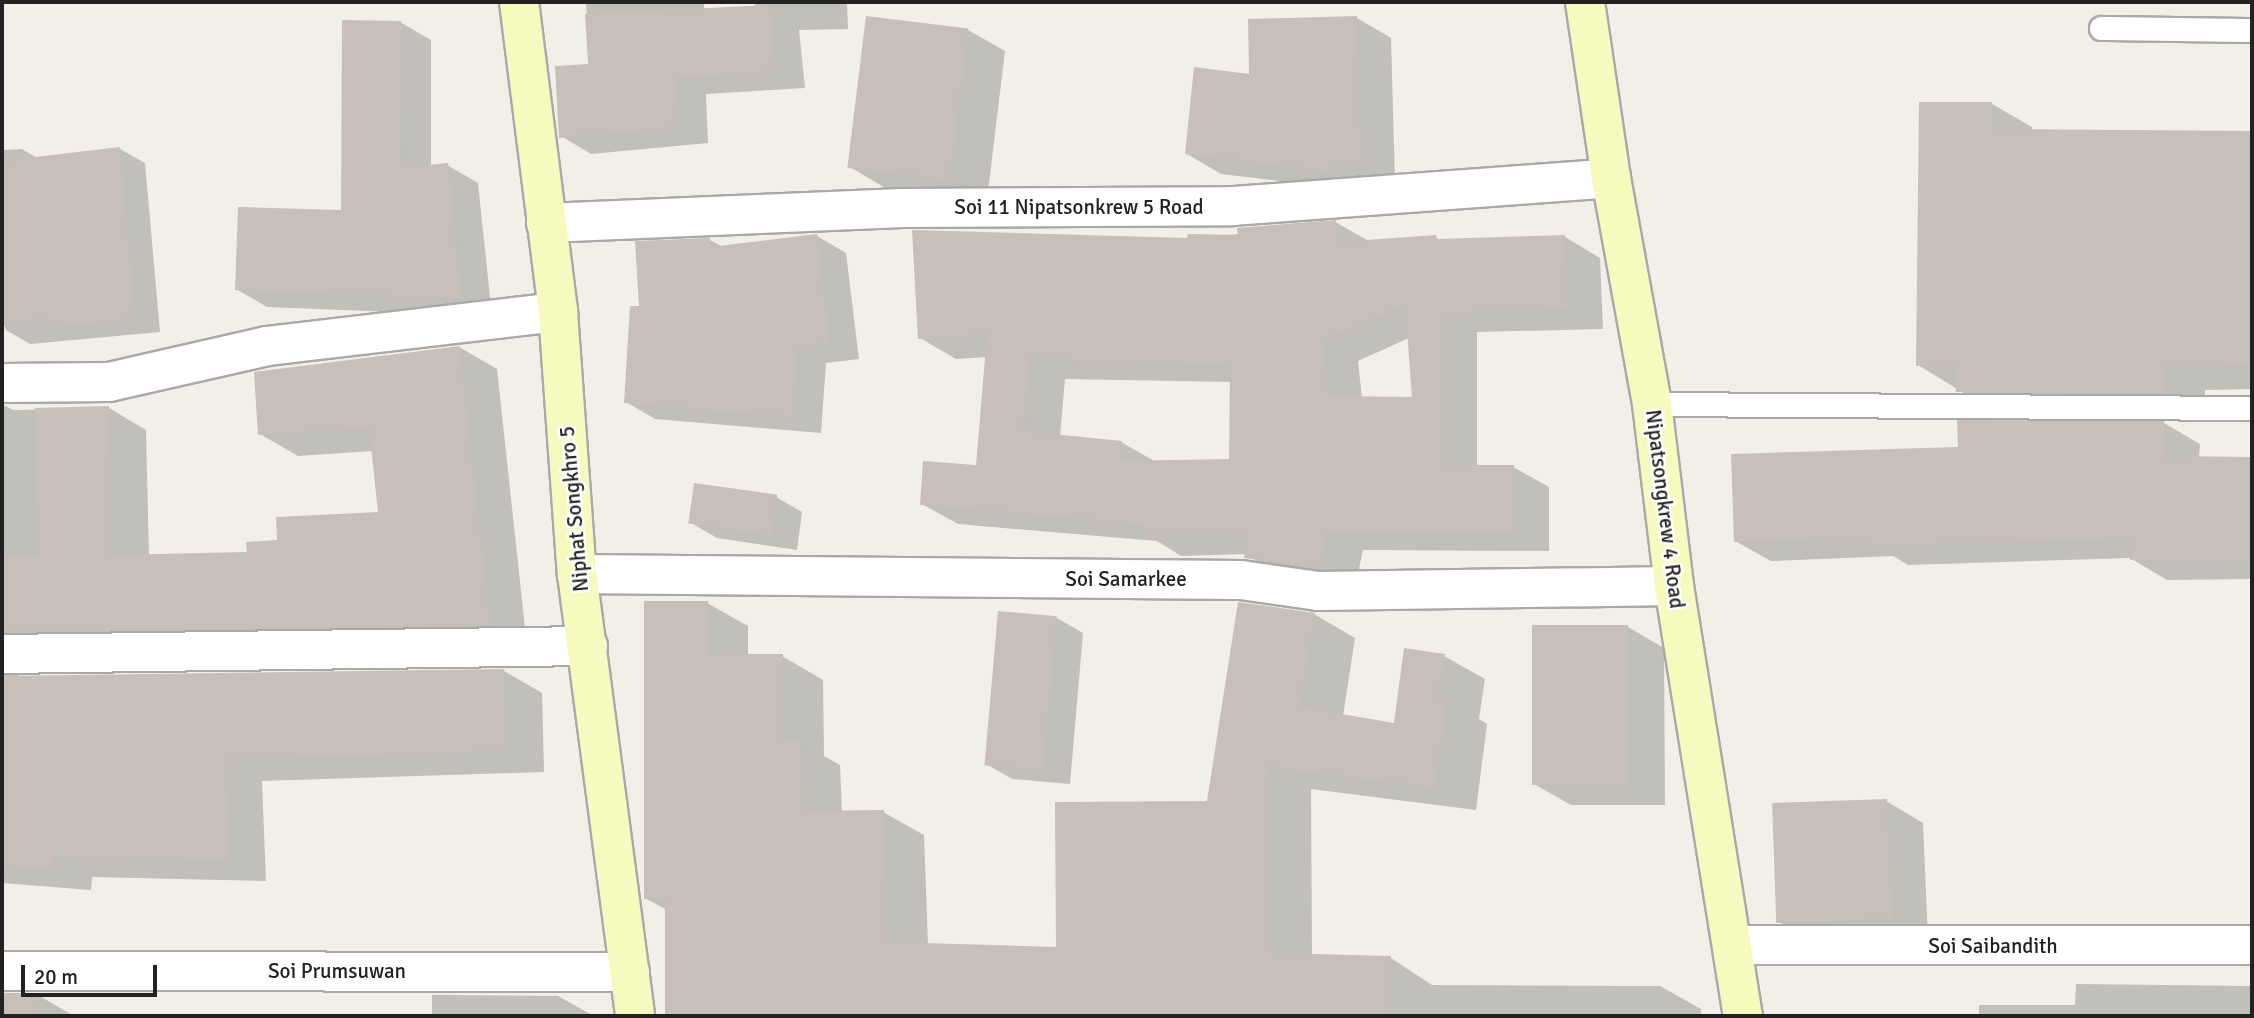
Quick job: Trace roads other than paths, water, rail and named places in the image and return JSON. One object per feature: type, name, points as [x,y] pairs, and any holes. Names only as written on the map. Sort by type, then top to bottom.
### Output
[{"type":"street","name":"Niphat Songkhro 5","points":[[519,2],[558,312],[577,574],[635,1016]]},
{"type":"street","name":"Nipatsongkrew 4 Road","points":[[1585,2],[1611,178],[1652,404],[1674,586],[1734,945],[1743,1016]]},
{"type":"street","name":"Soi 11 Nipatsonkrew 5 Road","points":[[546,223],[902,208],[1233,206],[1611,178]]},
{"type":"street","points":[[2,383],[109,382],[268,346],[558,312]]},
{"type":"street","name":"Soi Samarkee","points":[[577,574],[1241,580],[1318,591],[1674,586]]},
{"type":"street","points":[[2,654],[588,646]]},
{"type":"street","name":"Soi Saibandith","points":[[1734,945],[2252,945]]},
{"type":"street","name":"Soi Prumsuwan","points":[[2,971],[630,972]]},
{"type":"lane","points":[[2101,28],[2252,30]]},
{"type":"lane","points":[[1652,404],[2252,408]]}]
